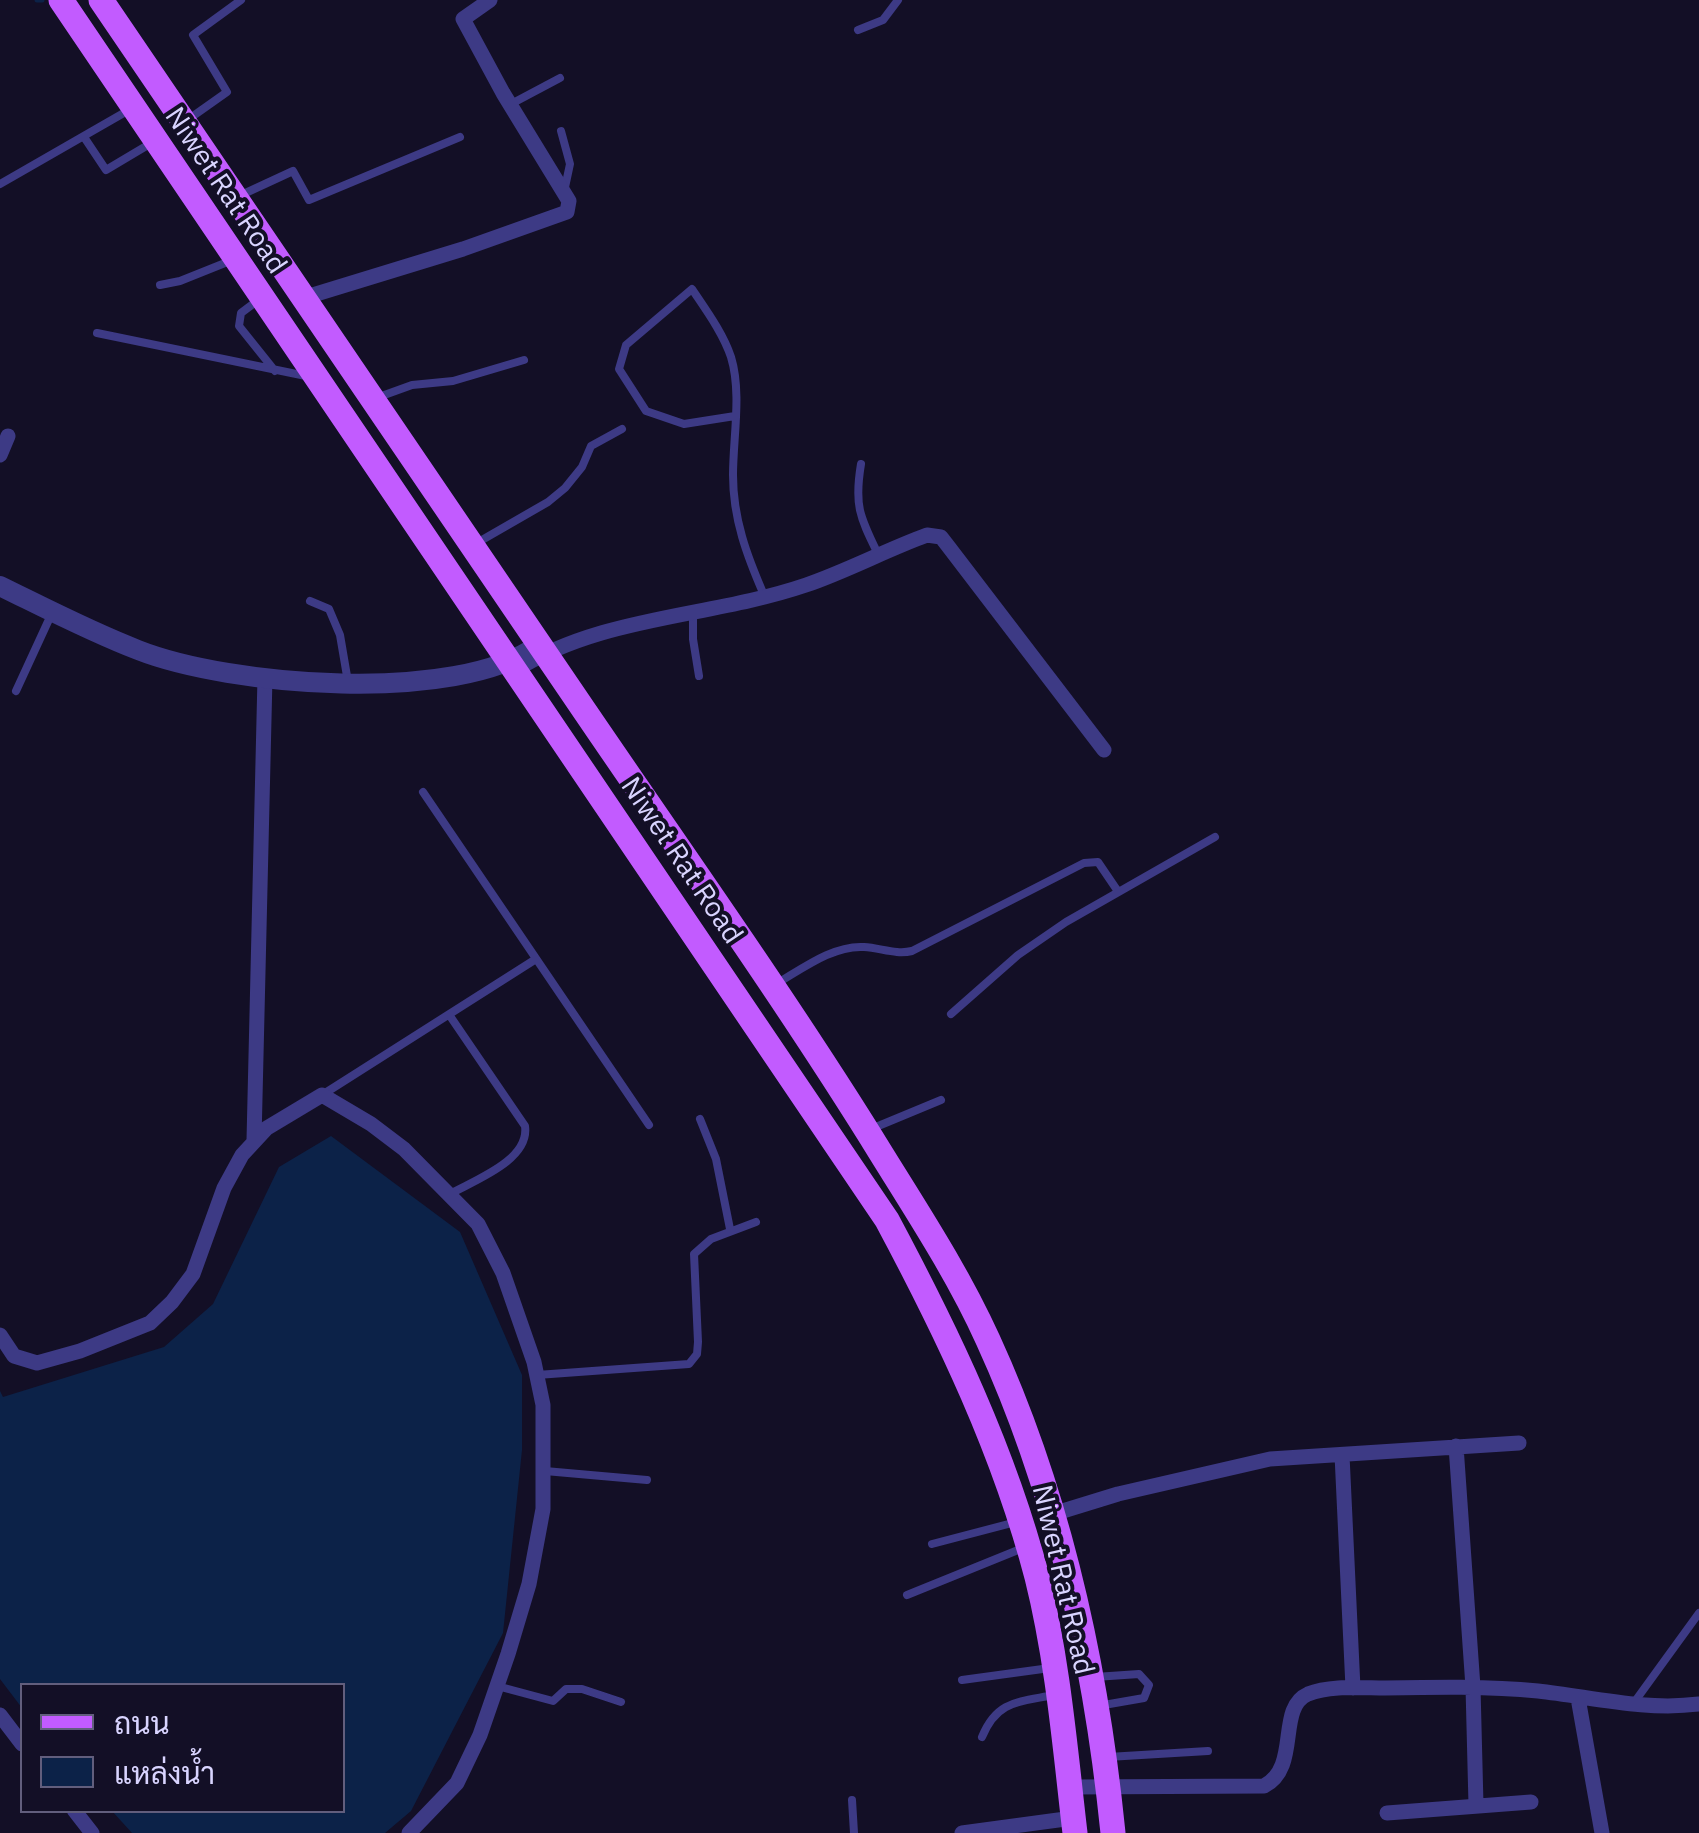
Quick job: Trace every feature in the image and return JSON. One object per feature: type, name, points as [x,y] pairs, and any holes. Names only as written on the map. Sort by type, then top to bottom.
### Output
[{"type":"main road","name":"Niwet Rat Road","points":[[61,0],[887,1220],[958,1358],[1020,1520],[1054,1667],[1074,1826]]},
{"type":"main road","name":"Niwet Rat Road","points":[[101,0],[772,986],[867,1131],[973,1308],[1017,1407],[1072,1580],[1096,1706],[1113,1833]]},
{"type":"street","points":[[303,298],[568,212],[570,206],[564,192],[463,19],[490,0]]},
{"type":"street","points":[[0,455],[8,436]]},
{"type":"street","points":[[2,593],[53,611],[140,652],[212,670],[265,678],[348,682],[444,678],[512,667],[541,648],[590,634],[807,584],[926,535],[940,538],[1104,750]]},
{"type":"street","points":[[254,1140],[265,678]]},
{"type":"street","points":[[0,1335],[14,1356],[37,1362],[80,1351],[150,1323],[193,1274],[224,1188],[254,1140],[275,1122],[322,1095],[404,1149],[478,1224],[538,1375],[544,1405],[543,1509],[529,1584],[497,1686],[458,1783],[410,1833]]},
{"type":"street","points":[[1053,1514],[1118,1494],[1270,1459],[1520,1442]]},
{"type":"street","points":[[1456,1446],[1473,1687],[1476,1806]]},
{"type":"street","points":[[1342,1455],[1353,1688]]},
{"type":"street","points":[[1072,1788],[1264,1786],[1276,1780],[1283,1767],[1293,1711],[1300,1700],[1310,1694],[1353,1688],[1473,1687],[1632,1704],[1699,1704]]},
{"type":"street","points":[[1578,1698],[1602,1833]]},
{"type":"street","points":[[0,1715],[20,1741]]},
{"type":"street","points":[[1387,1813],[1531,1802]]},
{"type":"street","points":[[76,1813],[92,1833]]},
{"type":"street","points":[[962,1833],[1074,1826]]},
{"type":"lane","points":[[184,122],[227,92],[194,36],[241,0]]},
{"type":"lane","points":[[858,30],[883,20],[898,0]]},
{"type":"lane","points":[[511,104],[560,78]]},
{"type":"lane","points":[[0,184],[132,108]]},
{"type":"lane","points":[[560,131],[570,164],[564,192]]},
{"type":"lane","points":[[84,136],[106,170],[154,141]]},
{"type":"lane","points":[[235,198],[293,172],[309,200],[460,137]]},
{"type":"lane","points":[[160,285],[180,282],[234,259]]},
{"type":"lane","points":[[735,416],[684,424],[646,411],[619,370],[626,345],[692,289],[731,359],[735,416],[733,480],[741,542],[764,596]]},
{"type":"lane","points":[[261,298],[241,313],[239,326],[277,372]]},
{"type":"lane","points":[[97,333],[315,378]]},
{"type":"lane","points":[[372,399],[412,385],[453,381],[524,360]]},
{"type":"lane","points":[[471,546],[548,502],[582,466],[591,446],[622,429]]},
{"type":"lane","points":[[861,464],[858,514],[878,554]]},
{"type":"lane","points":[[310,601],[329,609],[340,635],[348,682]]},
{"type":"lane","points":[[16,692],[53,611]]},
{"type":"lane","points":[[692,612],[699,676]]},
{"type":"lane","points":[[423,792],[649,1125]]},
{"type":"lane","points":[[951,1014],[1018,955],[1117,890],[1215,837]]},
{"type":"lane","points":[[772,986],[850,946],[912,951],[1084,863],[1098,862],[1117,890]]},
{"type":"lane","points":[[322,1095],[536,958]]},
{"type":"lane","points":[[450,1016],[517,1114],[526,1134],[514,1155],[450,1194]]},
{"type":"lane","points":[[867,1131],[941,1100]]},
{"type":"lane","points":[[700,1118],[716,1159],[730,1229]]},
{"type":"lane","points":[[538,1375],[688,1364],[697,1354],[698,1342],[694,1254],[698,1247],[730,1229],[756,1222]]},
{"type":"lane","points":[[545,1471],[647,1480]]},
{"type":"lane","points":[[932,1544],[1020,1520]]},
{"type":"lane","points":[[906,1595],[1028,1546]]},
{"type":"lane","points":[[1632,1704],[1699,1613]]},
{"type":"lane","points":[[962,1680],[1054,1667]]},
{"type":"lane","points":[[1091,1677],[1140,1674],[1149,1685],[1144,1698],[1096,1706]]},
{"type":"lane","points":[[497,1686],[553,1701],[566,1689],[582,1689],[621,1702]]},
{"type":"lane","points":[[982,1737],[992,1715],[1003,1707],[1058,1694]]},
{"type":"lane","points":[[1104,1758],[1208,1751]]},
{"type":"lane","points":[[852,1800],[854,1833]]},
{"type":"water","points":[[331,1136],[460,1232],[522,1375],[522,1450],[503,1633],[411,1811],[385,1833],[132,1833],[114,1813],[345,1813],[345,1683],[20,1683],[20,1705],[0,1679],[0,1391],[3,1397],[164,1347],[213,1304],[279,1167]]},
{"type":"waterway","points":[[37,0],[42,0]]}]
